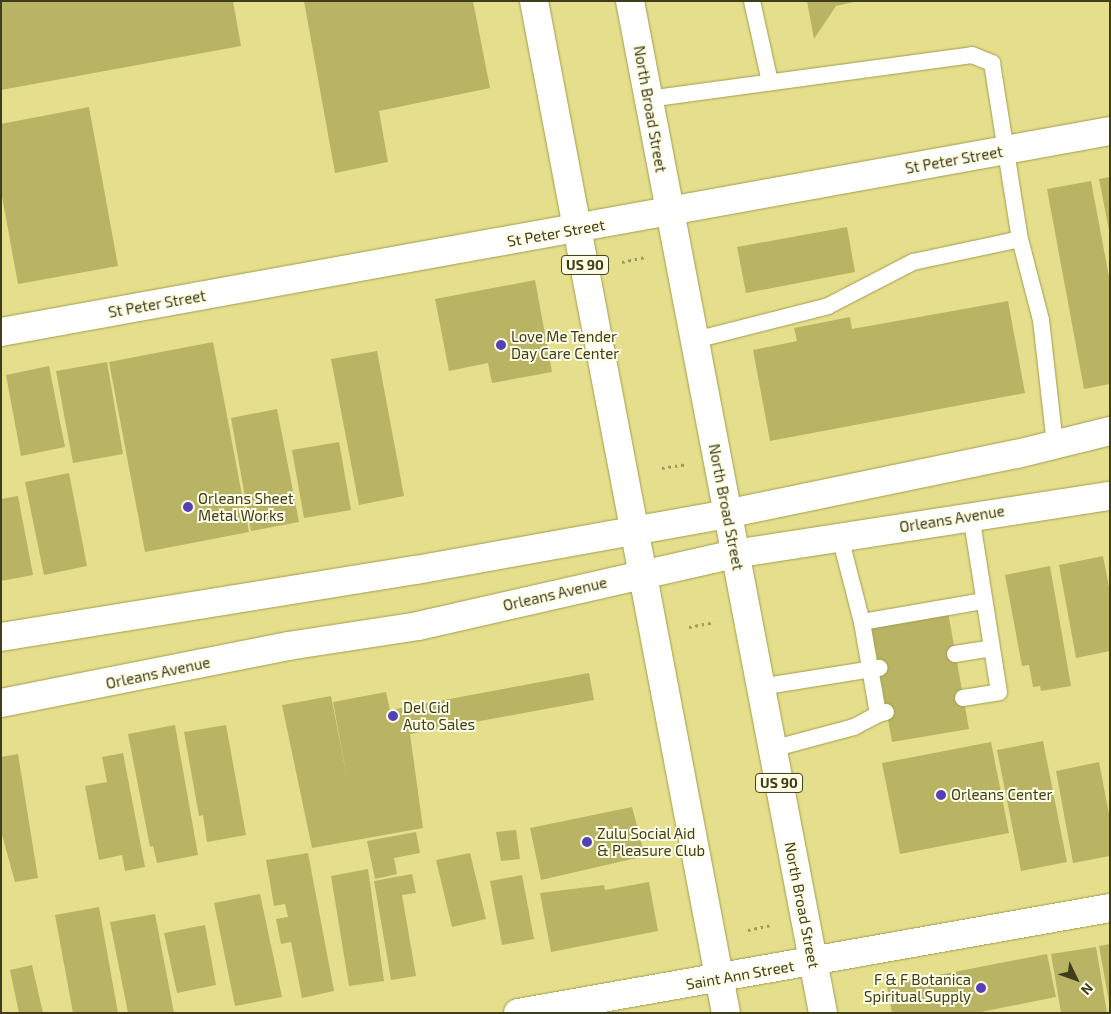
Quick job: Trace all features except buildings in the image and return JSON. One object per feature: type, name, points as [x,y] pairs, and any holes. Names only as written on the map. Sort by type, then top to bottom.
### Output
[{"type":"street","name":"US 90","points":[[534,1],[578,228],[641,576],[726,1013]]},
{"type":"street","name":"North Broad Street","points":[[630,1],[668,212],[695,340],[726,514],[823,1013]]},
{"type":"street","name":"St Peter Street","points":[[1,332],[1110,131]]},
{"type":"street","points":[[1,636],[416,570],[726,514],[1055,445],[1110,431]]},
{"type":"street","name":"Orleans Avenue","points":[[1,703],[288,646],[418,626],[734,554],[1110,496]]},
{"type":"street","name":"Saint Ann Street","points":[[518,1013],[720,979],[1110,908]]},
{"type":"lane","points":[[752,1],[770,82]]},
{"type":"lane","points":[[648,99],[972,54],[992,63],[1020,239],[1041,320],[1055,445]]},
{"type":"lane","points":[[695,340],[828,306],[913,262],[1020,239]]},
{"type":"lane","points":[[963,698],[999,692],[983,601],[972,516]]},
{"type":"lane","points":[[772,749],[854,727],[882,713],[874,669],[840,537]]},
{"type":"lane","points":[[862,622],[983,601]]},
{"type":"lane","points":[[956,654],[991,648]]},
{"type":"lane","points":[[760,687],[874,669]]},
{"type":"path","points":[[622,262],[652,255]]},
{"type":"path","points":[[662,468],[696,463]]},
{"type":"path","points":[[689,627],[725,621]]},
{"type":"path","points":[[748,930],[776,925]]},
{"type":"place","name":"Love Me Tender Day Care Center","points":[[501,345]]},
{"type":"place","name":"Orleans Sheet Metal Works","points":[[188,507]]},
{"type":"place","name":"Del Cid Auto Sales","points":[[393,716]]},
{"type":"place","name":"Orleans Center","points":[[941,795]]},
{"type":"place","name":"Zulu Social Aid & Pleasure Club","points":[[587,842]]},
{"type":"place","name":"F & F Botanica Spiritual Supply","points":[[981,988]]}]
